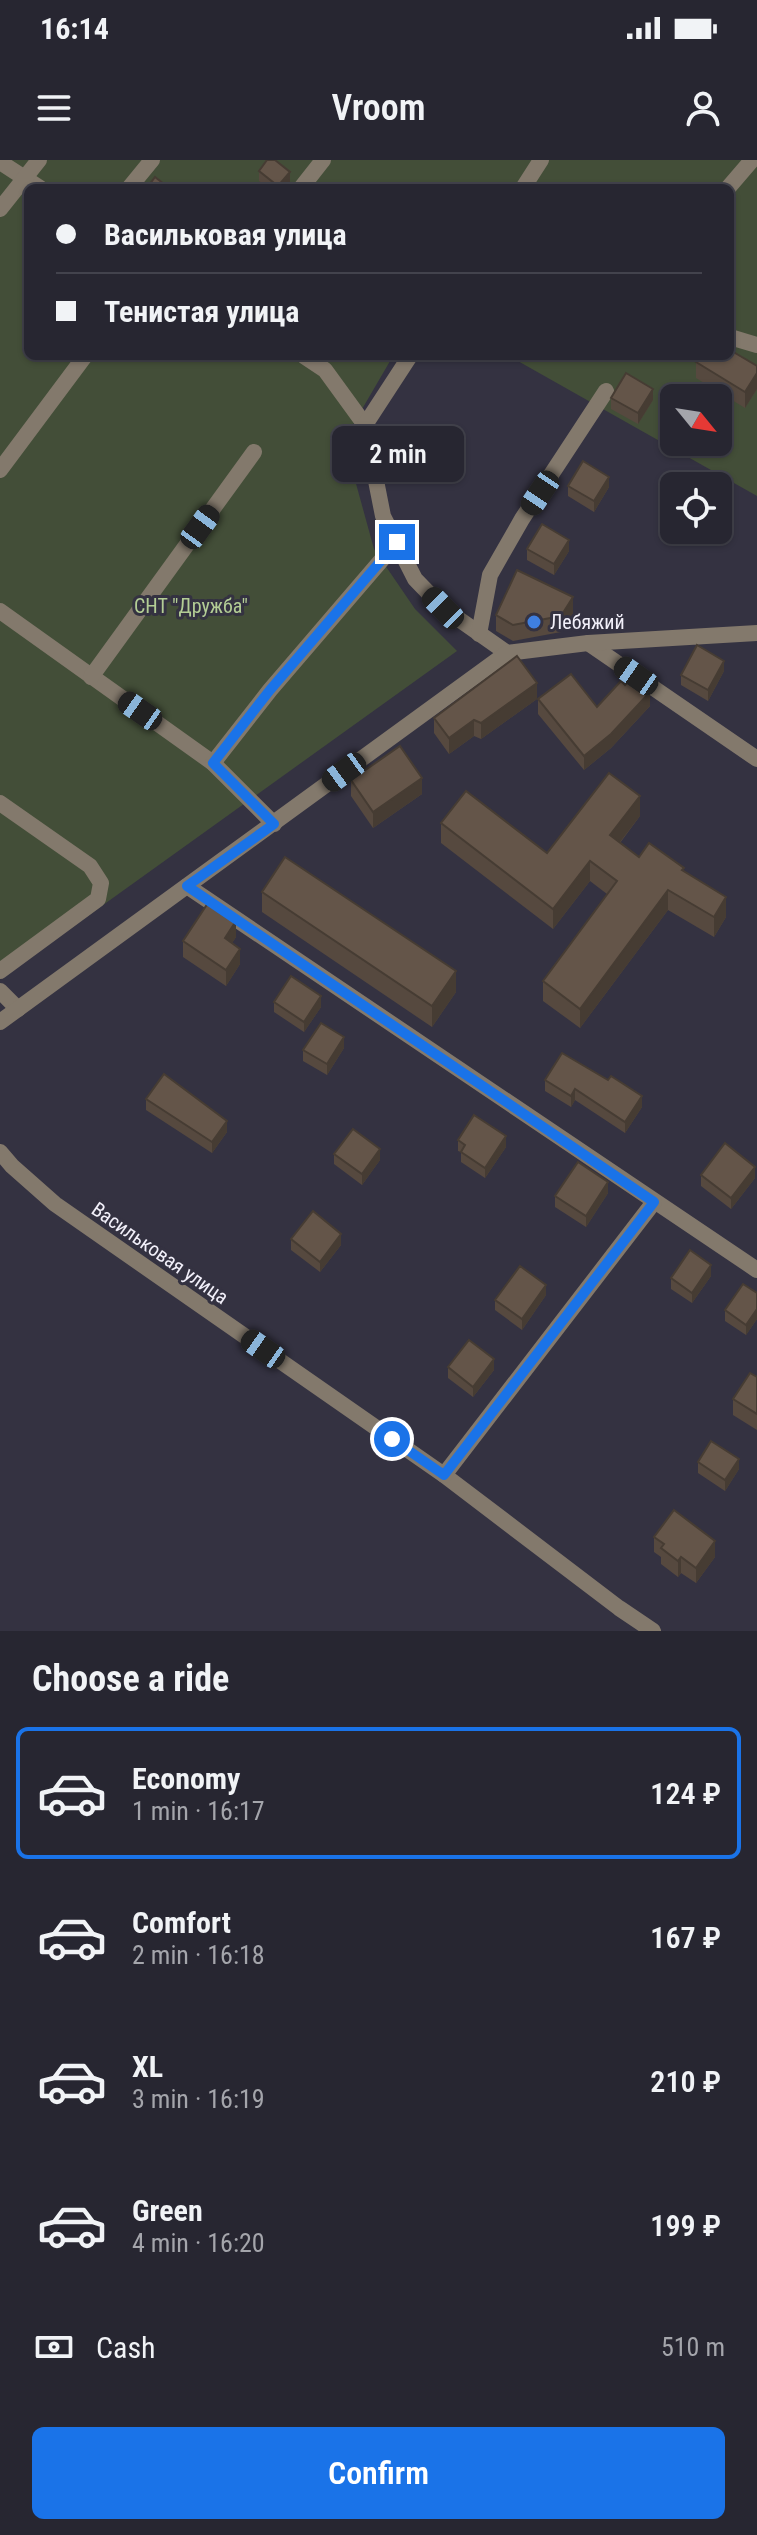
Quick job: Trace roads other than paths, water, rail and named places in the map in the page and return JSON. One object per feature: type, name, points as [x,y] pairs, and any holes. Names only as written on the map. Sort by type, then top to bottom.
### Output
[{"type":"street","points":[[0,209],[39,160]]},
{"type":"street","points":[[132,184],[152,160]]},
{"type":"street","points":[[304,184],[323,160]]},
{"type":"street","points":[[526,184],[541,160]]},
{"type":"street","points":[[731,184],[752,160]]},
{"type":"street","points":[[0,162],[34,184]]},
{"type":"street","points":[[734,338],[757,345]]},
{"type":"street","points":[[0,470],[82,360]]},
{"type":"street","points":[[310,360],[325,370],[365,425],[383,516],[415,579],[443,608],[507,653]]},
{"type":"street","points":[[365,425],[407,360]]},
{"type":"street","points":[[479,634],[490,575],[522,519],[606,391]]},
{"type":"street","points":[[91,677],[254,452]]},
{"type":"street","points":[[213,763],[270,690],[397,542]]},
{"type":"street","points":[[0,611],[213,763],[274,824]]},
{"type":"street","points":[[0,1022],[507,653],[588,643],[757,633]]},
{"type":"street","points":[[588,643],[757,759]]},
{"type":"street","points":[[0,803],[90,866],[101,883],[98,899],[0,971]]},
{"type":"street","points":[[187,886],[757,1270]]},
{"type":"street","points":[[0,991],[18,1009]]},
{"type":"street","name":"Васильковая улица","points":[[0,1152],[55,1204],[444,1475],[653,1631]]},
{"type":"street","points":[[444,1475],[654,1202]]},
{"type":"place","name":"Лебяжий","points":[[534,622]]},
{"type":"park label","name":"СНТ \"Дружба\"","points":[[191,606]]}]
